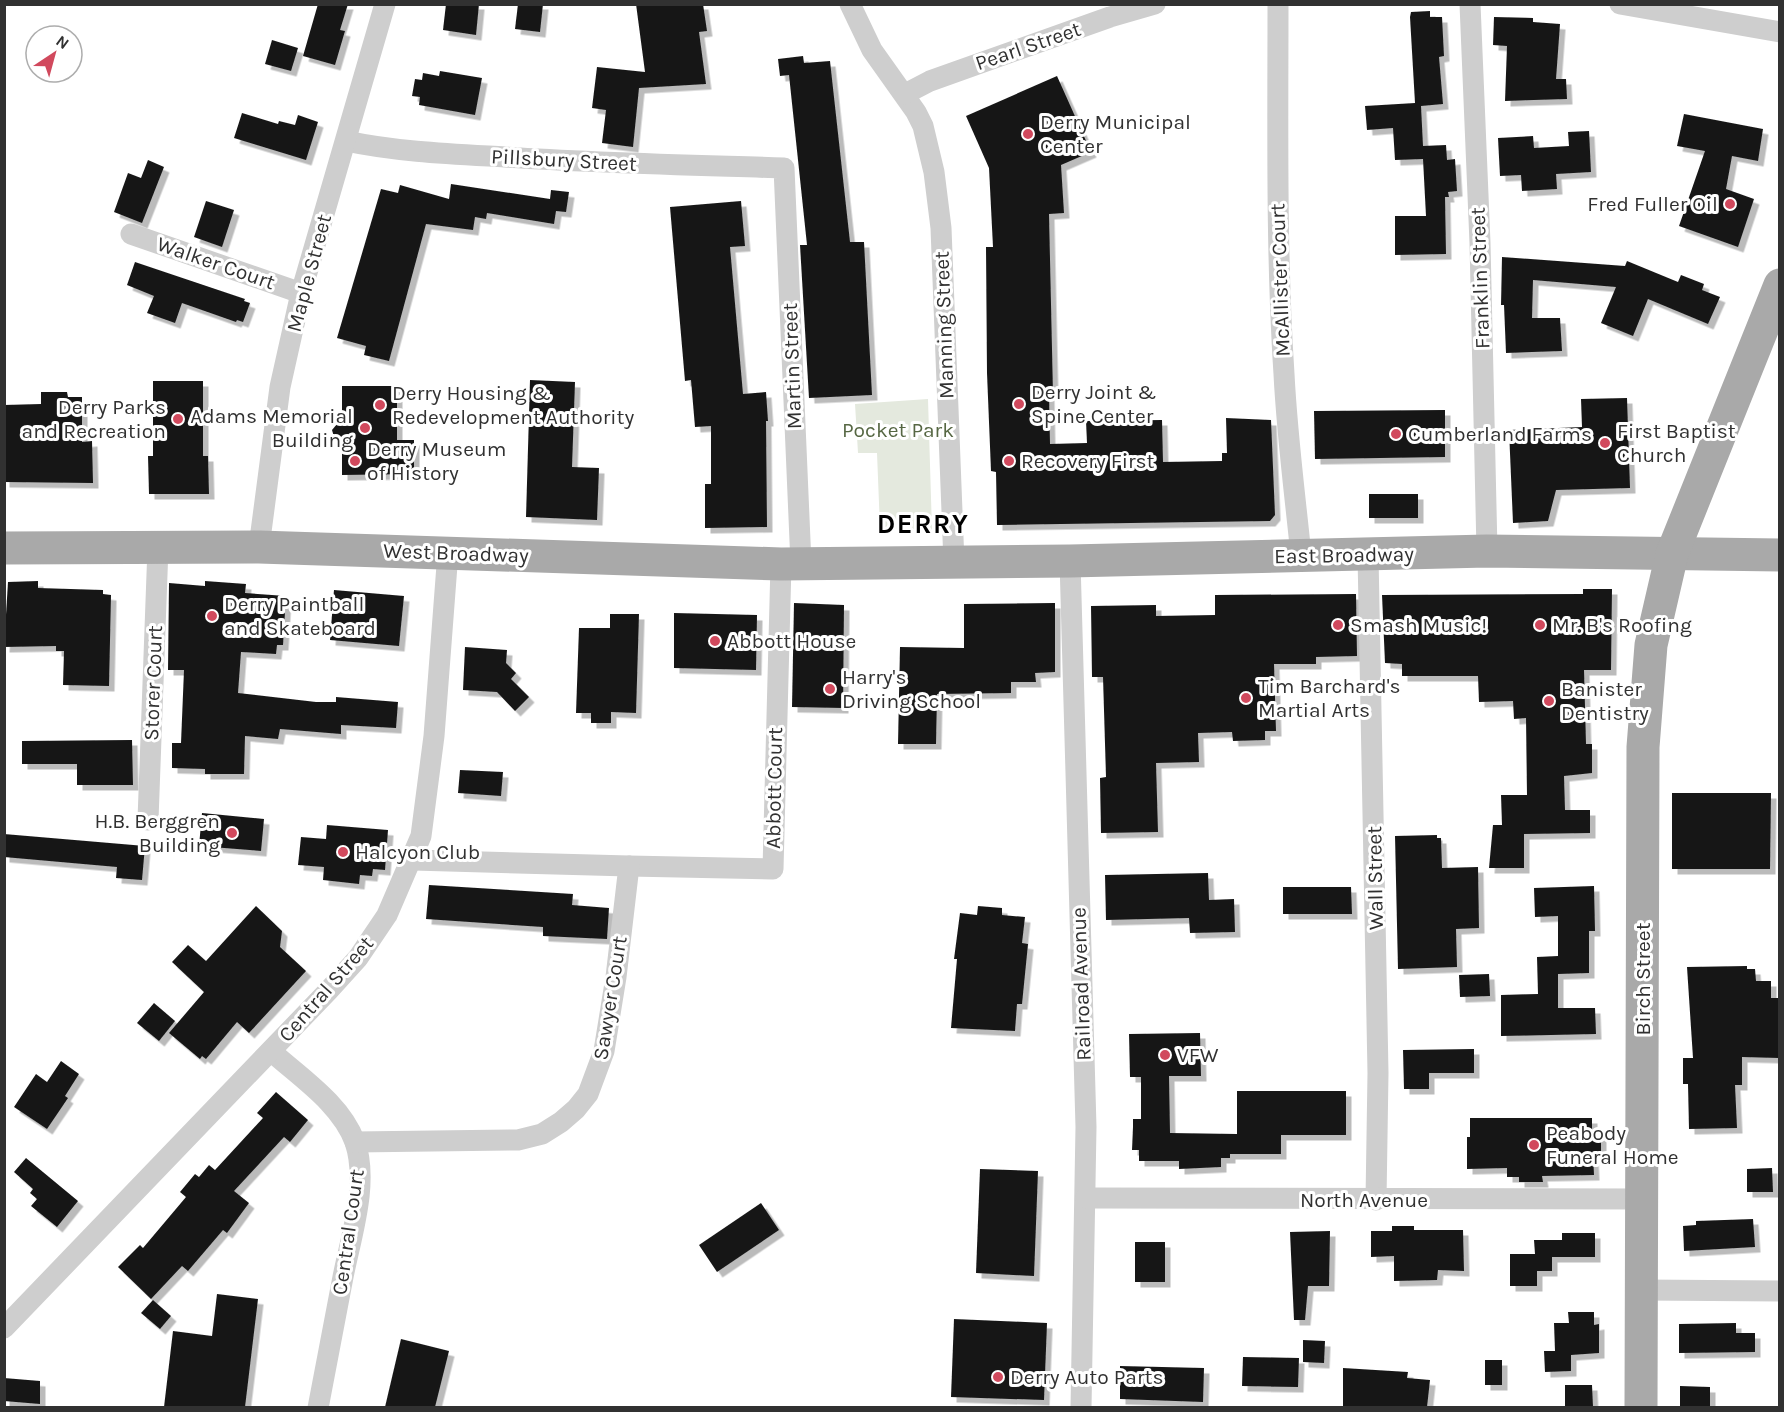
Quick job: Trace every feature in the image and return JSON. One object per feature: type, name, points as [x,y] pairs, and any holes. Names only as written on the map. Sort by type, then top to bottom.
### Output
[{"type":"main road","name":"Birch Street","points":[[1641,1407],[1643,747],[1649,654],[1672,554],[1779,285]]},
{"type":"main road","name":"West Broadway","points":[[4,548],[259,547],[791,564],[908,563]]},
{"type":"main road","name":"East Broadway","points":[[908,563],[1487,551],[1779,555]]},
{"type":"street","name":"Maple Street","points":[[259,547],[280,387],[301,293],[385,4]]},
{"type":"street","name":"Manning Street","points":[[850,4],[872,50],[904,94],[923,126],[929,147],[941,228],[954,562]]},
{"type":"street","name":"Pearl Street","points":[[904,94],[930,81],[1110,17],[1155,4]]},
{"type":"street","name":"McAllister Court","points":[[1278,4],[1277,226],[1280,304],[1286,409],[1301,555]]},
{"type":"street","name":"Franklin Street","points":[[1470,4],[1480,243],[1487,551]]},
{"type":"street","points":[[1620,4],[1779,32]]},
{"type":"street","name":"Pillsbury Street","points":[[346,141],[390,149],[625,165],[784,168]]},
{"type":"street","name":"Martin Street","points":[[784,168],[791,564]]},
{"type":"street","name":"Walker Court","points":[[131,234],[301,293]]},
{"type":"street","name":"Storer Court","points":[[148,820],[158,547]]},
{"type":"street","name":"Central Street","points":[[4,1328],[272,1052],[365,948],[387,915],[421,836],[430,778],[448,552]]},
{"type":"street","name":"Wall Street","points":[[1368,555],[1378,1073],[1376,1200]]},
{"type":"street","name":"Railroad Avenue","points":[[1070,561],[1086,1198],[1081,1407]]},
{"type":"street","name":"Abbott Court","points":[[629,866],[773,869],[774,764],[791,564]]},
{"type":"street","points":[[412,860],[629,866]]},
{"type":"street","name":"Sawyer Court","points":[[355,1142],[518,1140],[542,1134],[576,1109],[588,1095],[604,1050],[616,977],[629,866]]},
{"type":"street","name":"Central Court","points":[[272,1052],[330,1105],[344,1121],[355,1142],[359,1164],[359,1187],[318,1407]]},
{"type":"street","name":"North Avenue","points":[[1086,1198],[1642,1199]]},
{"type":"street","points":[[1642,1290],[1779,1291]]},
{"type":"green space","name":"Pocket Park","points":[[928,399],[932,530],[880,528],[877,453],[858,453],[855,404]]},
{"type":"building","points":[[318,4],[348,4],[340,30],[345,31],[335,65],[303,56]]},
{"type":"building","points":[[446,4],[479,4],[476,35],[443,30]]},
{"type":"building","points":[[518,4],[543,4],[540,32],[515,29]]},
{"type":"building","points":[[636,4],[703,4],[707,31],[699,32],[706,84],[639,88],[633,147],[602,143],[606,110],[592,108],[597,67],[645,72]]},
{"type":"building","points":[[1430,11],[1430,17],[1442,17],[1444,56],[1439,57],[1443,104],[1421,106],[1423,146],[1446,145],[1447,160],[1455,159],[1457,191],[1448,192],[1449,197],[1445,197],[1446,254],[1395,255],[1395,216],[1426,216],[1423,159],[1395,160],[1393,128],[1367,130],[1365,106],[1415,103],[1410,17],[1411,12]]},
{"type":"building","points":[[1494,17],[1533,18],[1533,22],[1560,24],[1556,79],[1566,79],[1567,99],[1505,101],[1507,46],[1493,45]]},
{"type":"building","points":[[272,40],[298,48],[291,71],[265,64]]},
{"type":"building","points":[[803,56],[804,63],[830,61],[850,242],[864,242],[872,395],[809,398],[800,245],[807,245],[789,75],[780,76],[778,59]]},
{"type":"building","points":[[440,71],[482,78],[475,115],[419,105],[420,97],[412,96],[415,79],[422,80],[423,73],[439,76]]},
{"type":"building","points":[[1057,76],[1091,152],[1061,165],[1064,213],[1049,214],[1053,394],[1049,394],[1050,444],[1087,443],[1086,421],[1162,420],[1163,462],[1222,461],[1222,453],[1227,453],[1226,418],[1271,420],[1275,515],[1270,521],[997,525],[996,472],[991,471],[987,373],[986,247],[993,247],[989,168],[966,116]]},
{"type":"building","points":[[242,113],[278,124],[279,121],[295,125],[298,115],[318,122],[306,160],[234,138]]},
{"type":"building","points":[[1684,114],[1763,129],[1758,161],[1732,156],[1726,189],[1754,199],[1738,247],[1679,226],[1705,151],[1677,146]]},
{"type":"building","points":[[1589,131],[1591,172],[1556,174],[1557,189],[1522,191],[1521,175],[1500,176],[1498,138],[1533,136],[1534,148],[1569,146],[1568,132]]},
{"type":"building","points":[[148,160],[164,167],[142,223],[114,212],[128,173],[141,178]]},
{"type":"building","points":[[451,184],[550,199],[551,190],[569,192],[566,212],[556,211],[554,224],[487,213],[486,219],[475,217],[473,230],[426,224],[389,361],[364,355],[366,346],[337,338],[381,189],[398,193],[400,185],[449,199]]},
{"type":"building","points":[[206,201],[234,210],[222,247],[194,237]]},
{"type":"building","points":[[741,201],[745,246],[730,247],[743,394],[766,392],[767,527],[705,528],[705,484],[711,484],[711,426],[695,427],[691,380],[685,381],[670,207]]},
{"type":"building","points":[[1502,257],[1625,266],[1627,261],[1678,282],[1681,275],[1704,284],[1702,290],[1720,297],[1708,324],[1648,299],[1633,336],[1601,323],[1616,287],[1533,280],[1532,318],[1560,318],[1562,351],[1506,353],[1504,305],[1501,305]]},
{"type":"building","points":[[135,262],[245,299],[244,301],[250,303],[243,322],[237,320],[236,322],[182,303],[175,323],[147,313],[154,296],[127,285]]},
{"type":"building","points":[[530,380],[575,382],[572,467],[599,468],[597,520],[526,517]]},
{"type":"building","name":"Derry Parks and Recreation","points":[[153,381],[203,381],[203,456],[208,456],[209,494],[149,494],[148,456],[153,456]]},
{"type":"building","name":"Adams Memorial Building","points":[[342,386],[397,386],[397,440],[414,440],[414,474],[342,475],[342,445],[334,437],[332,430],[342,418]]},
{"type":"building","points":[[41,392],[67,392],[68,397],[82,397],[82,442],[92,441],[93,483],[4,482],[4,405],[41,404]]},
{"type":"building","points":[[1627,398],[1630,488],[1556,490],[1548,521],[1513,523],[1509,430],[1582,427],[1581,399]]},
{"type":"building","name":"Cumberland Farms","points":[[1445,410],[1445,457],[1315,459],[1314,411]]},
{"type":"building","name":"Cumberland Farms","points":[[1369,494],[1418,494],[1418,518],[1369,518]]},
{"type":"building","points":[[38,581],[38,588],[103,590],[103,594],[111,595],[109,686],[63,685],[64,651],[56,651],[56,646],[4,647],[8,582]]},
{"type":"building","points":[[205,581],[246,584],[245,593],[286,596],[283,645],[277,645],[276,654],[241,652],[238,693],[316,702],[336,702],[336,697],[398,702],[396,728],[341,725],[341,734],[280,729],[278,739],[245,736],[244,774],[205,774],[205,769],[172,768],[172,743],[181,743],[184,670],[168,670],[169,583],[205,586]]},
{"type":"building","points":[[1583,589],[1612,589],[1611,670],[1584,670],[1586,744],[1592,744],[1592,773],[1564,776],[1565,810],[1590,810],[1590,833],[1524,834],[1524,868],[1489,868],[1493,825],[1502,825],[1501,795],[1527,795],[1526,718],[1514,719],[1513,701],[1479,702],[1478,676],[1402,676],[1402,664],[1385,663],[1382,595],[1583,594]]},
{"type":"building","points":[[334,590],[404,596],[399,646],[330,640]]},
{"type":"building","points":[[1356,594],[1357,656],[1316,657],[1316,664],[1274,664],[1276,731],[1265,731],[1265,740],[1233,741],[1232,732],[1198,733],[1199,762],[1156,763],[1158,832],[1101,833],[1100,778],[1106,777],[1103,677],[1092,677],[1091,606],[1156,605],[1156,616],[1215,615],[1215,595]]},
{"type":"building","points":[[794,603],[844,605],[843,708],[792,707]]},
{"type":"building","points":[[1055,603],[1055,672],[1035,673],[1036,682],[1011,682],[1011,693],[937,694],[936,744],[898,744],[900,647],[964,648],[964,604]]},
{"type":"building","name":"Abbott House","points":[[674,613],[757,615],[756,670],[674,668]]},
{"type":"building","points":[[610,614],[639,614],[636,713],[611,712],[611,723],[591,723],[591,713],[576,713],[579,628],[610,628]]},
{"type":"building","points":[[465,647],[507,650],[506,663],[516,673],[511,679],[529,697],[515,711],[497,692],[463,690]]},
{"type":"building","points":[[132,740],[133,785],[77,785],[77,764],[22,764],[22,741]]},
{"type":"building","points":[[460,770],[503,772],[501,796],[458,793]]},
{"type":"building","points":[[1672,793],[1771,793],[1770,869],[1672,869]]},
{"type":"building","name":"H.B. Berggren Building","points":[[202,813],[264,819],[261,851],[199,846]]},
{"type":"building","name":"Halcyon Club","points":[[327,825],[388,830],[385,870],[373,869],[372,876],[360,875],[359,884],[323,880],[324,867],[298,865],[301,837],[326,839]]},
{"type":"building","points":[[4,834],[145,846],[142,880],[116,878],[117,867],[4,857]]},
{"type":"building","points":[[1437,835],[1437,838],[1441,838],[1442,868],[1478,867],[1479,928],[1456,929],[1457,967],[1398,969],[1395,836]]},
{"type":"building","points":[[1208,873],[1209,900],[1234,899],[1235,932],[1190,933],[1189,918],[1106,920],[1105,875]]},
{"type":"building","points":[[429,885],[573,894],[572,905],[609,908],[607,939],[543,936],[543,927],[426,919]]},
{"type":"building","points":[[1594,886],[1595,931],[1589,931],[1589,973],[1558,974],[1558,1008],[1595,1008],[1596,1034],[1501,1036],[1501,995],[1538,994],[1537,957],[1558,956],[1558,916],[1535,917],[1534,888]]},
{"type":"building","points":[[1283,887],[1351,887],[1352,914],[1283,914]]},
{"type":"building","points":[[256,906],[282,931],[280,947],[306,971],[249,1033],[237,1022],[206,1059],[202,1056],[200,1059],[169,1033],[204,992],[172,962],[188,945],[206,961]]},
{"type":"building","points":[[978,906],[1002,908],[1002,915],[1025,917],[1022,943],[1028,944],[1022,1004],[1017,1004],[1015,1031],[951,1028],[957,959],[954,959],[960,913],[977,915]]},
{"type":"building","points":[[1747,966],[1747,969],[1755,969],[1756,981],[1771,981],[1771,998],[1779,998],[1779,1058],[1742,1057],[1742,1085],[1735,1085],[1737,1128],[1689,1129],[1688,1084],[1683,1084],[1683,1058],[1693,1058],[1687,967]]},
{"type":"building","points":[[1489,974],[1490,996],[1460,997],[1459,975]]},
{"type":"building","points":[[154,1003],[175,1021],[159,1041],[137,1023]]},
{"type":"building","points":[[1200,1033],[1201,1076],[1169,1076],[1170,1133],[1237,1134],[1237,1091],[1346,1091],[1346,1135],[1281,1135],[1281,1154],[1230,1154],[1230,1158],[1221,1158],[1221,1167],[1179,1169],[1179,1161],[1139,1161],[1139,1150],[1132,1150],[1133,1119],[1141,1119],[1141,1077],[1130,1077],[1129,1034]]},
{"type":"building","points":[[1474,1049],[1474,1073],[1429,1073],[1429,1089],[1404,1089],[1403,1050]]},
{"type":"building","points":[[61,1061],[79,1074],[65,1096],[68,1098],[47,1129],[14,1107],[36,1074],[47,1082]]},
{"type":"building","points":[[276,1092],[308,1120],[290,1142],[284,1137],[234,1191],[249,1203],[227,1233],[223,1230],[188,1271],[182,1266],[151,1299],[118,1267],[140,1245],[143,1248],[186,1197],[180,1192],[195,1174],[199,1177],[209,1165],[215,1170],[263,1118],[257,1113]]},
{"type":"building","name":"Peabody Funeral Home","points":[[1470,1118],[1592,1118],[1592,1134],[1601,1134],[1601,1152],[1593,1152],[1594,1175],[1542,1176],[1543,1182],[1519,1182],[1519,1177],[1507,1177],[1507,1168],[1467,1169],[1467,1137],[1470,1137]]},
{"type":"building","points":[[26,1158],[78,1201],[57,1227],[31,1206],[37,1199],[30,1193],[33,1189],[14,1172]]},
{"type":"building","points":[[1772,1168],[1773,1192],[1747,1192],[1747,1169]]},
{"type":"building","points":[[980,1169],[1038,1171],[1034,1276],[976,1273]]},
{"type":"building","points":[[761,1203],[779,1230],[717,1272],[699,1245]]},
{"type":"building","points":[[1753,1219],[1755,1247],[1684,1251],[1683,1226],[1696,1225],[1696,1221]]},
{"type":"building","points":[[1392,1226],[1414,1226],[1414,1230],[1463,1230],[1464,1271],[1438,1270],[1437,1280],[1394,1281],[1394,1256],[1371,1257],[1371,1231],[1392,1231]]},
{"type":"building","points":[[1330,1231],[1329,1286],[1308,1286],[1305,1320],[1294,1320],[1290,1232]]},
{"type":"building","points":[[1562,1233],[1595,1233],[1595,1257],[1552,1257],[1552,1271],[1537,1271],[1537,1286],[1510,1286],[1510,1254],[1535,1254],[1534,1240],[1562,1240]]},
{"type":"building","points":[[1135,1242],[1165,1242],[1165,1282],[1135,1282]]},
{"type":"building","points":[[217,1294],[258,1299],[245,1407],[164,1407],[173,1331],[212,1336]]},
{"type":"building","points":[[153,1300],[171,1316],[160,1329],[141,1313]]},
{"type":"building","points":[[1568,1312],[1594,1312],[1594,1325],[1599,1324],[1599,1353],[1571,1355],[1571,1371],[1545,1372],[1544,1351],[1555,1351],[1554,1323],[1569,1323]]},
{"type":"building","name":"Derry Auto Parts","points":[[954,1319],[1047,1323],[1044,1400],[951,1397]]},
{"type":"building","points":[[1736,1323],[1736,1333],[1755,1333],[1755,1352],[1679,1353],[1679,1324]]},
{"type":"building","points":[[401,1339],[449,1351],[435,1407],[385,1407]]},
{"type":"building","points":[[1303,1340],[1325,1341],[1324,1363],[1303,1362]]},
{"type":"building","points":[[1243,1357],[1299,1358],[1298,1387],[1242,1386]]},
{"type":"building","points":[[1485,1360],[1502,1360],[1502,1385],[1485,1385]]},
{"type":"building","points":[[1120,1366],[1204,1368],[1203,1402],[1120,1399]]},
{"type":"building","points":[[1343,1368],[1408,1372],[1407,1378],[1430,1380],[1427,1407],[1343,1407]]},
{"type":"building","points":[[4,1378],[40,1381],[40,1404],[4,1401]]},
{"type":"building","points":[[1565,1385],[1592,1385],[1593,1407],[1565,1407]]},
{"type":"building","points":[[1680,1386],[1710,1387],[1710,1407],[1680,1407]]},
{"type":"place","name":"Derry Municipal Center","points":[[1028,134]]},
{"type":"place","name":"Fred Fuller Oil","points":[[1730,204]]},
{"type":"place","name":"Derry Joint & Spine Center","points":[[1019,404]]},
{"type":"place","name":"Derry Housing & Redevelopment Authority","points":[[380,405]]},
{"type":"place","name":"Derry Parks and Recreation","points":[[178,419]]},
{"type":"place","name":"Adams Memorial Building","points":[[365,428]]},
{"type":"place","name":"Cumberland Farms","points":[[1396,434]]},
{"type":"place","name":"First Baptist Church","points":[[1605,443]]},
{"type":"place","name":"Derry Museum of History","points":[[355,461]]},
{"type":"place","name":"Recovery First","points":[[1009,461]]},
{"type":"place","name":"Derry Paintball and Skateboard","points":[[212,616]]},
{"type":"place","name":"Smash Music!","points":[[1338,625]]},
{"type":"place","name":"Mr. B's Roofing","points":[[1540,625]]},
{"type":"place","name":"Abbott House","points":[[715,641]]},
{"type":"place","name":"Harry's Driving School","points":[[830,689]]},
{"type":"place","name":"Tim Barchard's Martial Arts","points":[[1246,698]]},
{"type":"place","name":"Banister Dentistry","points":[[1549,701]]},
{"type":"place","name":"H.B. Berggren Building","points":[[232,833]]},
{"type":"place","name":"Halcyon Club","points":[[343,852]]},
{"type":"place","name":"VFW","points":[[1165,1055]]},
{"type":"place","name":"Peabody Funeral Home","points":[[1534,1145]]},
{"type":"place","name":"Derry Auto Parts","points":[[998,1377]]},
{"type":"district","name":"DERRY","points":[[923,524]]}]
